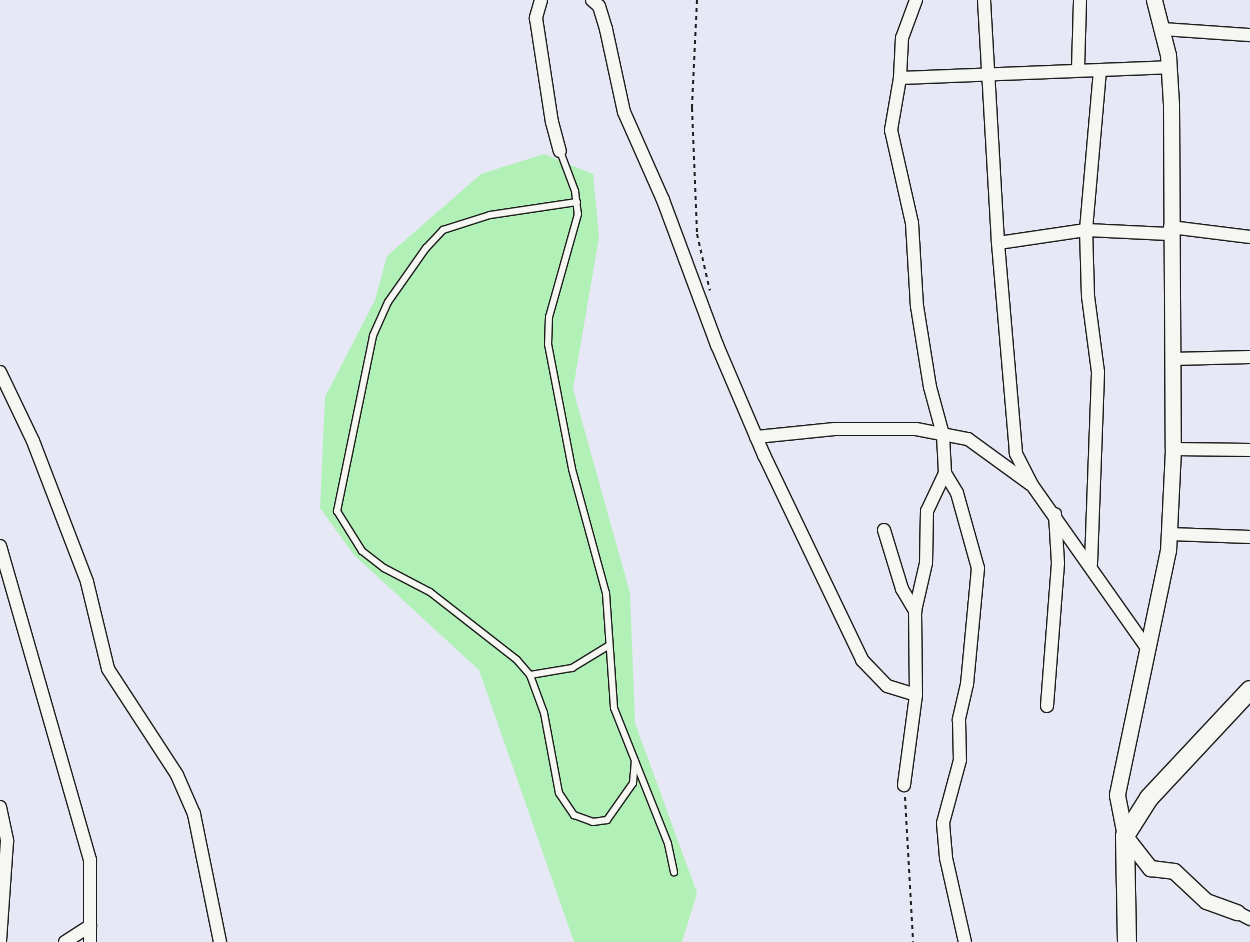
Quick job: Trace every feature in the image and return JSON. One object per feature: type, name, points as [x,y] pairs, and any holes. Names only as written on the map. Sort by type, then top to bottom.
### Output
[{"type":"main road","points":[[1127,942],[1125,836],[1167,776],[1250,690]]},
{"type":"street","points":[[541,0],[536,18],[552,122],[560,151]]},
{"type":"street","points":[[592,0],[599,6],[606,29],[624,112],[664,200],[717,345],[756,437],[862,660],[887,686],[916,695]]},
{"type":"street","points":[[916,0],[902,38],[900,78],[891,130],[894,151],[912,223],[917,306],[930,387],[944,435],[946,473],[957,493],[978,568],[967,684],[959,720],[960,760],[943,823],[946,858],[965,942]]},
{"type":"street","points":[[984,0],[998,242],[1016,453],[1032,485],[1091,564],[1148,648]]},
{"type":"street","points":[[1078,69],[1080,0]]},
{"type":"street","points":[[1154,0],[1169,67],[1173,449],[1168,534],[1148,648],[1117,795],[1125,836],[1150,868],[1174,871],[1206,901],[1244,916]]},
{"type":"street","points":[[1161,29],[1250,35]]},
{"type":"street","points":[[900,78],[1078,69],[1100,71],[1169,67]]},
{"type":"street","points":[[1091,564],[1098,372],[1086,230],[1100,71]]},
{"type":"street","points":[[998,242],[1086,230],[1170,230],[1250,237]]},
{"type":"street","points":[[1172,359],[1250,357]]},
{"type":"street","points":[[0,372],[33,441],[87,582],[108,669],[178,775],[194,814],[220,942]]},
{"type":"street","points":[[756,437],[835,429],[916,429],[968,439],[1032,485]]},
{"type":"street","points":[[1173,449],[1250,450]]},
{"type":"street","points":[[904,785],[916,695],[915,611],[926,562],[928,511],[946,473]]},
{"type":"street","points":[[1047,706],[1058,563],[1055,514]]},
{"type":"street","points":[[884,530],[902,589],[915,611]]},
{"type":"street","points":[[1168,534],[1250,537]]},
{"type":"street","points":[[0,546],[90,860],[90,942]]},
{"type":"street","points":[[0,807],[7,840],[0,942]]},
{"type":"street","points":[[65,942],[90,926]]},
{"type":"lane","points":[[560,151],[577,202],[578,214],[549,316],[548,344],[572,469],[604,585],[614,708],[668,844],[674,872]]},
{"type":"lane","points":[[577,202],[490,215],[443,230],[426,248],[388,302],[373,336],[337,511],[362,551],[384,568],[430,592],[517,660],[530,675],[544,713],[560,793],[574,815],[593,822],[607,820],[632,783],[634,761]]},
{"type":"lane","points":[[530,675],[572,668],[608,646]]},
{"type":"path","points":[[697,0],[692,108],[697,234],[711,294]]},
{"type":"path","points":[[904,785],[914,942]]},
{"type":"green space","points":[[544,154],[593,174],[599,237],[573,389],[630,593],[635,723],[697,893],[682,942],[574,942],[479,670],[354,555],[320,508],[325,397],[375,300],[387,256],[481,174]]}]
